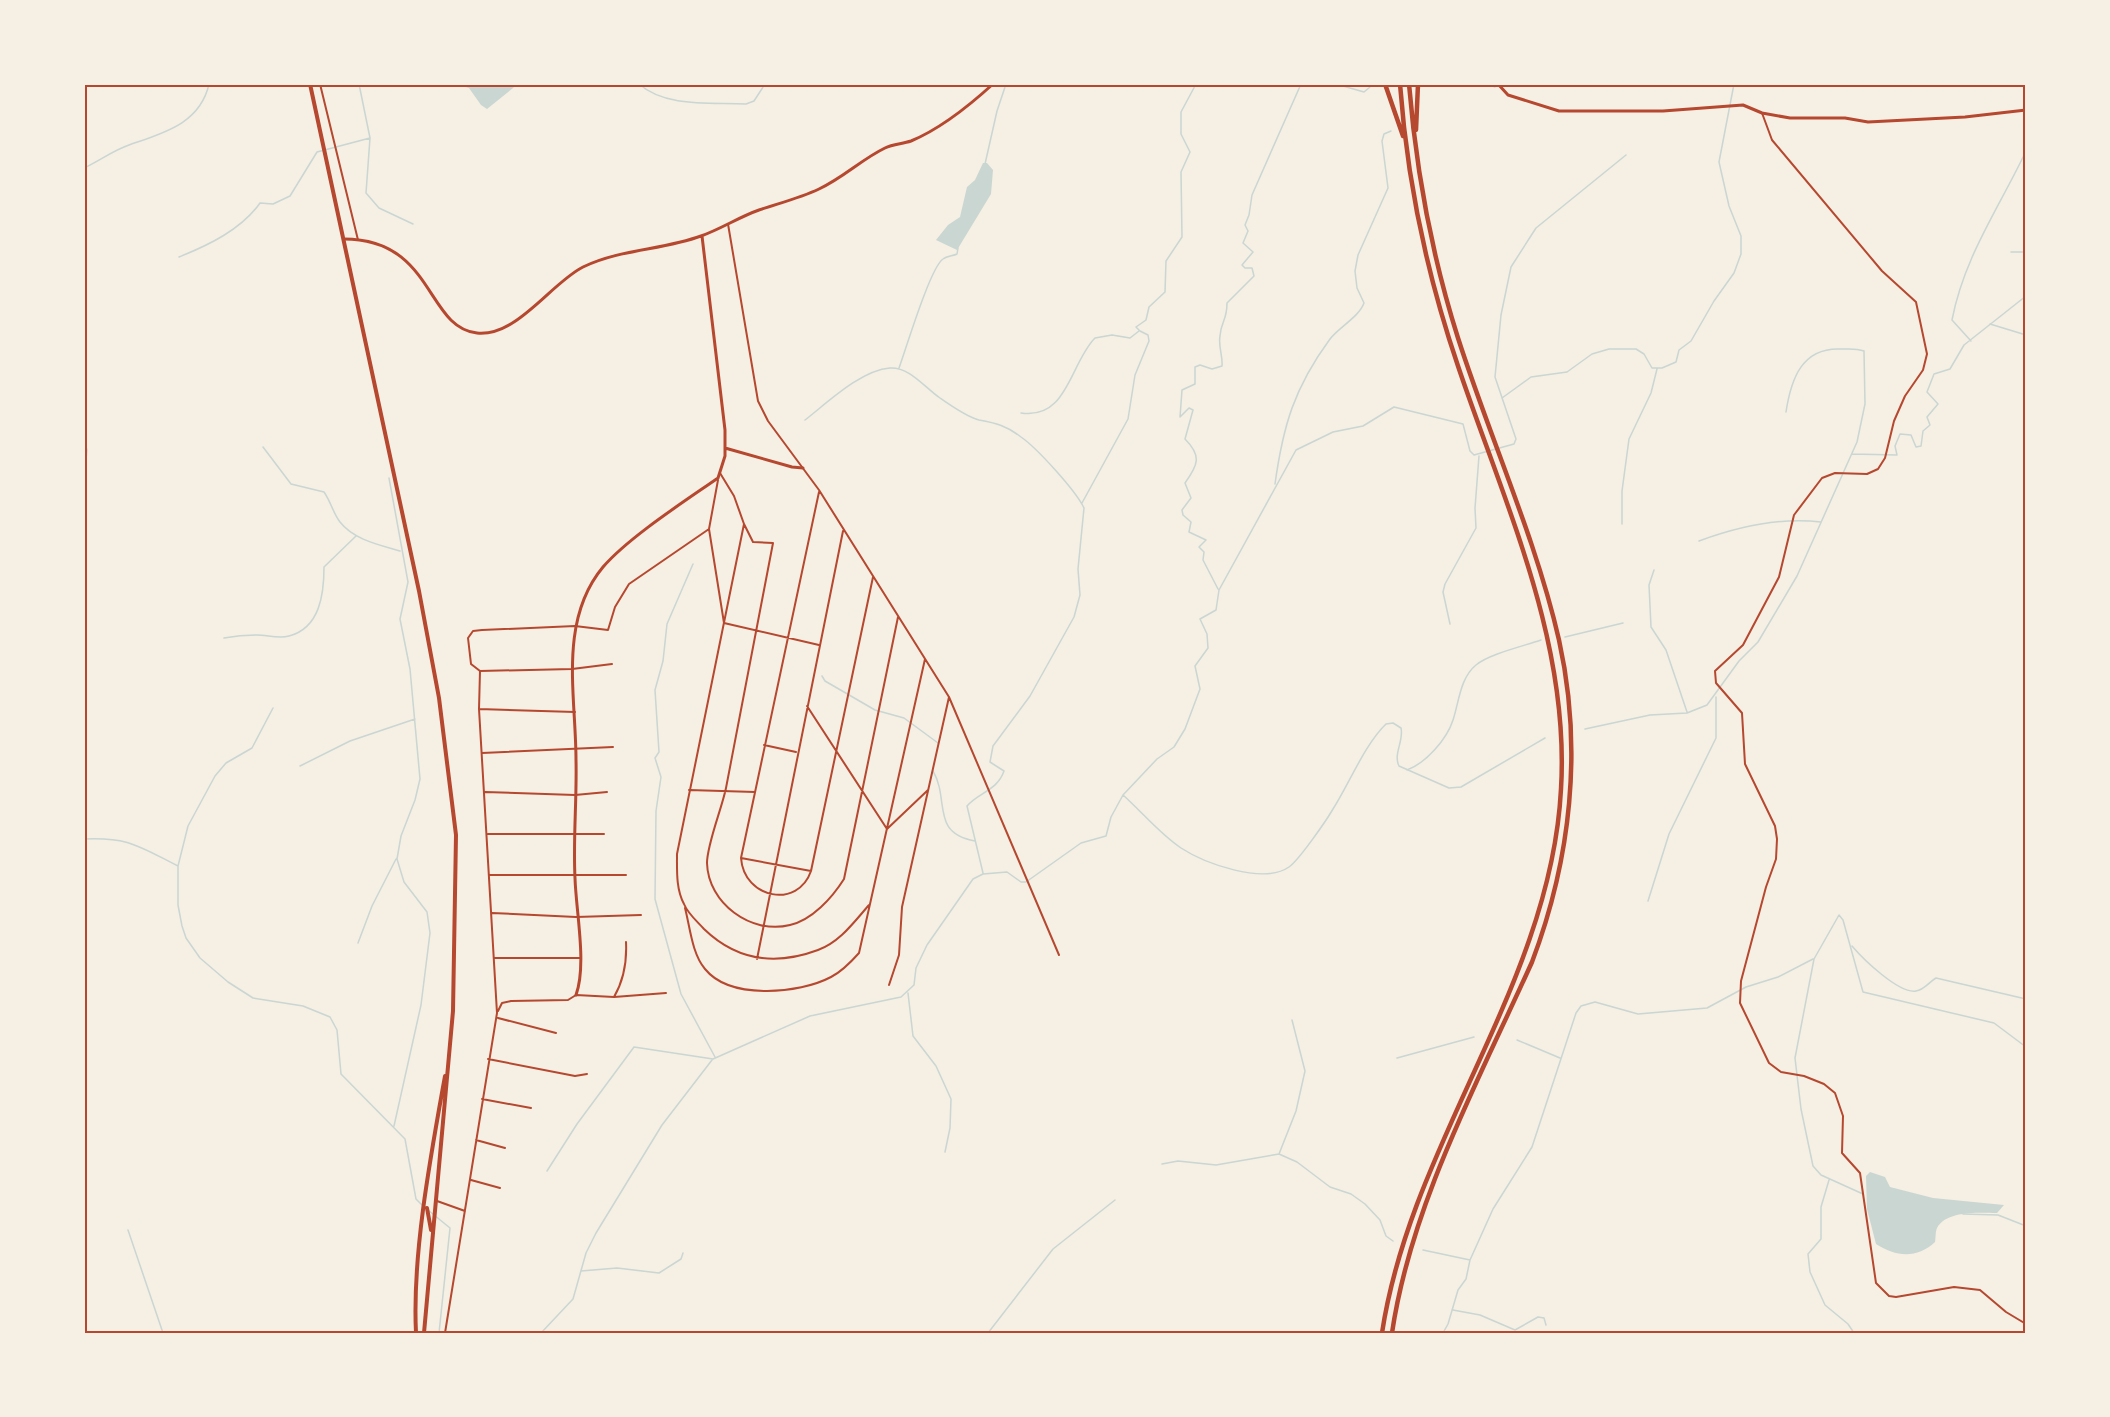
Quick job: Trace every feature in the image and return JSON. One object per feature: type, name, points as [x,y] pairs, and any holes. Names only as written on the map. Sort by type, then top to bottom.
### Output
[{"type":"highway","points":[[1386,84],[1406,146]]},
{"type":"highway","points":[[1382,1333],[1395,1267],[1411,1215],[1536,922],[1554,849],[1562,774],[1559,699],[1545,624],[1443,318],[1420,228],[1406,146],[1400,84]]},
{"type":"highway","points":[[1392,1333],[1402,1278],[1420,1219],[1545,925],[1564,851],[1571,774],[1568,698],[1554,622],[1451,315],[1428,219],[1415,145],[1409,84]]},
{"type":"highway","points":[[1415,145],[1418,84]]},
{"type":"main road","points":[[310,84],[419,591],[439,698],[456,835],[456,946],[450,1049],[424,1333]]},
{"type":"main road","points":[[416,1333],[420,1240],[433,1144],[450,1049]]},
{"type":"main road","points":[[428,1186],[427,1210],[432,1237]]},
{"type":"street","points":[[320,84],[358,240]]},
{"type":"street","points":[[344,239],[375,242],[397,252],[422,278],[450,320],[459,328],[480,334],[490,333],[537,305],[582,268],[638,250],[702,236],[728,223],[821,189],[888,146],[912,140],[941,123],[993,84]]},
{"type":"street","points":[[1498,84],[1508,95],[1559,111],[1663,111],[1743,105],[1762,113],[1790,118],[1826,117],[1868,122],[1965,117],[2026,110]]},
{"type":"street","points":[[1762,113],[1772,140],[1882,271],[1916,302],[1927,354],[1923,370],[1905,396],[1885,458],[1878,469],[1868,474],[1835,473],[1822,478],[1794,514],[1779,577],[1743,645],[1715,670],[1716,683],[1742,713],[1745,764],[1775,826],[1777,839],[1776,859],[1766,887],[1741,981],[1740,1003],[1769,1063],[1781,1072],[1804,1076],[1824,1084],[1839,1100],[1844,1126],[1842,1153],[1860,1173],[1863,1208],[1874,1256],[1873,1275],[1882,1291],[1889,1296],[1896,1297],[1954,1287],[1980,1290],[2006,1312],[2026,1324]]},
{"type":"street","points":[[728,223],[758,401],[768,421],[819,490],[949,697],[1059,955]]},
{"type":"street","points":[[702,236],[725,448],[709,529],[724,623]]},
{"type":"street","points":[[725,448],[803,468]]},
{"type":"street","points":[[720,472],[756,544],[773,543],[725,791],[707,860],[709,875],[717,895],[729,909],[762,927],[788,926],[802,922],[822,906],[844,879],[898,617]]},
{"type":"street","points":[[576,995],[580,984],[574,834],[576,750],[572,669],[575,626],[589,592],[603,568],[621,551],[718,478]]},
{"type":"street","points":[[819,490],[741,858],[742,870],[748,882],[770,894],[794,891],[804,883],[811,871],[873,577]]},
{"type":"street","points":[[744,524],[677,854],[677,880],[700,962],[706,972],[723,983],[744,990],[771,991],[798,988],[831,977],[859,953],[925,659]]},
{"type":"street","points":[[612,664],[572,669],[479,670],[471,664],[468,638],[473,631],[482,630],[575,626],[608,630],[615,607],[629,584],[709,529]]},
{"type":"street","points":[[757,959],[843,531]]},
{"type":"street","points":[[724,623],[819,645]]},
{"type":"street","points":[[479,670],[479,710],[497,1015]]},
{"type":"street","points":[[889,985],[899,955],[902,907],[949,697]]},
{"type":"street","points":[[807,705],[887,830]]},
{"type":"street","points":[[479,710],[575,712]]},
{"type":"street","points":[[764,745],[797,753]]},
{"type":"street","points":[[482,753],[613,747]]},
{"type":"street","points":[[689,790],[755,792]]},
{"type":"street","points":[[887,830],[928,790]]},
{"type":"street","points":[[485,792],[575,795],[607,792]]},
{"type":"street","points":[[488,834],[604,834]]},
{"type":"street","points":[[741,858],[811,871]]},
{"type":"street","points":[[490,875],[627,876]]},
{"type":"street","points":[[683,904],[713,937],[736,953],[757,959],[773,959],[820,950],[845,933],[869,905]]},
{"type":"street","points":[[492,913],[576,917],[641,915]]},
{"type":"street","points":[[614,997],[622,980],[627,956],[626,942]]},
{"type":"street","points":[[494,958],[579,958]]},
{"type":"street","points":[[445,1333],[488,1059],[497,1015],[502,1003],[568,1000],[576,995],[614,997],[666,993]]},
{"type":"street","points":[[497,1015],[556,1033]]},
{"type":"street","points":[[488,1059],[575,1076],[587,1074]]},
{"type":"street","points":[[482,1099],[531,1108]]},
{"type":"street","points":[[476,1140],[505,1149]]},
{"type":"street","points":[[470,1179],[500,1188]]},
{"type":"street","points":[[436,1200],[465,1211]]},
{"type":"shaded area","points":[[455,84],[518,84],[487,109],[481,105],[469,88]]},
{"type":"shaded area","points":[[983,163],[987,163],[993,170],[991,194],[957,250],[936,240],[948,225],[960,217],[967,187],[975,180]]},
{"type":"shaded area","points":[[1870,1172],[1885,1177],[1890,1187],[1933,1198],[2004,1205],[1997,1213],[1973,1213],[1948,1218],[1937,1228],[1935,1242],[1928,1248],[1914,1254],[1899,1254],[1876,1244],[1867,1209],[1866,1176]]},
{"type":"waterway","points":[[84,168],[123,147],[167,131],[189,118],[204,98],[209,84]]},
{"type":"waterway","points":[[359,84],[370,138],[366,193],[379,208],[413,224]]},
{"type":"waterway","points":[[639,84],[650,92],[676,100],[746,104],[754,101],[765,84]]},
{"type":"waterway","points":[[985,164],[997,111],[1006,84]]},
{"type":"waterway","points":[[1139,330],[1136,327],[1146,320],[1149,307],[1165,292],[1166,261],[1182,237],[1181,172],[1190,152],[1181,134],[1181,112],[1196,84]]},
{"type":"waterway","points":[[1218,589],[1203,560],[1204,552],[1199,547],[1206,540],[1189,532],[1191,522],[1183,515],[1182,510],[1191,498],[1185,483],[1196,461],[1194,451],[1185,439],[1193,410],[1189,408],[1180,417],[1182,390],[1195,384],[1195,367],[1200,365],[1212,369],[1222,366],[1220,340],[1227,303],[1254,276],[1252,268],[1245,268],[1242,265],[1253,252],[1243,243],[1248,231],[1245,225],[1252,195],[1301,84]]},
{"type":"waterway","points":[[1336,84],[1364,92],[1370,87]]},
{"type":"waterway","points":[[1488,84],[1495,87]]},
{"type":"waterway","points":[[1502,398],[1531,377],[1567,372],[1592,354],[1609,349],[1636,349],[1644,354],[1652,368],[1662,368],[1676,362],[1679,350],[1691,341],[1714,301],[1734,273],[1741,254],[1741,236],[1729,206],[1719,162],[1734,84]]},
{"type":"waterway","points":[[1275,484],[1286,426],[1307,374],[1330,339],[1358,313],[1364,303],[1357,288],[1355,271],[1358,255],[1388,188],[1382,141],[1384,134],[1391,131]]},
{"type":"waterway","points":[[179,257],[202,247],[234,228],[244,221],[260,203],[273,204],[290,196],[317,152],[370,138]]},
{"type":"waterway","points":[[1971,341],[1952,320],[1958,297],[1983,233],[2026,151]]},
{"type":"waterway","points":[[547,1171],[577,1124],[634,1047],[713,1059],[810,1016],[901,997],[914,985],[916,968],[927,945],[973,879],[983,874],[1007,872],[1021,882],[1026,882],[1081,843],[1106,836],[1111,817],[1123,795],[1157,759],[1174,747],[1185,729],[1200,689],[1195,666],[1208,648],[1207,634],[1200,619],[1216,610],[1219,590],[1296,450],[1333,432],[1363,426],[1394,407],[1463,424],[1470,451],[1474,455],[1514,444],[1516,439],[1495,377],[1501,315],[1511,267],[1536,228],[1626,155]]},
{"type":"waterway","points":[[899,368],[932,277],[943,259],[957,254],[958,248]]},
{"type":"waterway","points":[[2011,252],[2026,252]]},
{"type":"waterway","points":[[1852,454],[1897,455],[1895,446],[1900,434],[1911,435],[1916,447],[1921,446],[1923,431],[1930,425],[1927,417],[1938,404],[1927,392],[1934,374],[1950,369],[1964,345],[2026,296]]},
{"type":"waterway","points":[[1990,324],[2026,335]]},
{"type":"waterway","points":[[1021,413],[1037,413],[1049,408],[1058,399],[1095,338],[1112,335],[1130,338],[1139,331]]},
{"type":"waterway","points":[[1082,503],[1128,419],[1135,375],[1149,341],[1148,335],[1140,331]]},
{"type":"waterway","points":[[1585,729],[1650,715],[1687,713],[1707,705],[1739,661],[1758,642],[1797,576],[1857,442],[1865,404],[1864,351],[1858,349],[1828,350],[1808,359],[1795,377],[1786,412]]},
{"type":"waterway","points":[[805,420],[856,381],[868,375],[890,368],[904,371],[964,414],[1011,430],[1021,437],[1056,470],[1084,508],[1078,569],[1080,595],[1074,617],[1030,696],[993,746],[990,762],[1004,771],[1001,778],[967,806],[983,873]]},
{"type":"waterway","points":[[1622,524],[1622,491],[1629,439],[1651,393],[1657,369]]},
{"type":"waterway","points":[[84,440],[87,450],[84,478]]},
{"type":"waterway","points":[[263,447],[291,484],[324,492],[338,519],[352,533],[368,541],[400,551]]},
{"type":"waterway","points":[[1450,624],[1443,592],[1445,584],[1476,528],[1475,508],[1479,456]]},
{"type":"waterway","points":[[389,478],[408,582],[400,619],[410,669],[420,779],[415,800],[401,836],[397,859],[404,882],[427,912],[430,933],[421,1005],[394,1126]]},
{"type":"waterway","points":[[1699,541],[1759,524],[1790,521],[1821,522]]},
{"type":"waterway","points":[[224,638],[253,635],[285,637],[308,626],[314,618],[321,599],[324,567],[356,536]]},
{"type":"waterway","points":[[693,564],[667,624],[663,661],[655,690],[659,752],[655,758],[661,777],[656,811],[655,899],[681,994],[715,1057]]},
{"type":"waterway","points":[[1654,570],[1649,585],[1651,627],[1666,650],[1687,712]]},
{"type":"waterway","points":[[1565,637],[1623,623]]},
{"type":"waterway","points":[[1407,770],[1435,750],[1446,735],[1453,720],[1463,683],[1476,665],[1498,654],[1541,640]]},
{"type":"waterway","points":[[822,676],[825,681],[875,710],[904,718],[938,743]]},
{"type":"waterway","points":[[1648,901],[1669,834],[1716,738],[1716,697]]},
{"type":"waterway","points":[[273,708],[252,748],[226,763],[215,776],[188,826],[178,866],[178,905],[182,926],[186,938],[200,958],[228,982],[253,998],[303,1006],[330,1017],[337,1030],[341,1074],[405,1139],[416,1199],[422,1205]]},
{"type":"waterway","points":[[300,766],[350,741],[415,719]]},
{"type":"waterway","points":[[1123,795],[1166,836],[1191,854],[1234,870],[1264,874],[1278,872],[1289,867],[1312,840],[1333,809],[1371,742],[1386,724],[1393,723],[1401,728],[1397,757],[1399,766],[1449,788],[1461,787],[1545,738]]},
{"type":"waterway","points":[[933,771],[938,782],[946,823],[961,837],[975,841]]},
{"type":"waterway","points":[[84,839],[123,841],[143,848],[178,866]]},
{"type":"waterway","points":[[358,943],[372,906],[396,859]]},
{"type":"waterway","points":[[1863,1194],[1821,1175],[1813,1166],[1801,1109],[1795,1058],[1814,959],[1839,915],[1843,920],[1863,992],[1994,1023],[2026,1047]]},
{"type":"waterway","points":[[1852,946],[1891,982],[1909,990],[1922,989],[1936,978],[2026,999]]},
{"type":"waterway","points":[[1443,1333],[1458,1290],[1466,1279],[1470,1260],[1493,1209],[1532,1147],[1576,1013],[1581,1006],[1595,1002],[1638,1014],[1707,1008],[1746,987],[1778,977],[1813,959]]},
{"type":"waterway","points":[[908,993],[913,1036],[936,1066],[951,1099],[950,1128],[945,1152]]},
{"type":"waterway","points":[[1279,1154],[1296,1111],[1305,1071],[1292,1020]]},
{"type":"waterway","points":[[1397,1058],[1474,1037]]},
{"type":"waterway","points":[[1517,1040],[1560,1058]]},
{"type":"waterway","points":[[541,1333],[573,1299],[586,1253],[596,1233],[662,1125],[712,1060]]},
{"type":"waterway","points":[[1162,1164],[1178,1161],[1216,1165],[1279,1154],[1297,1162],[1330,1187],[1351,1194],[1365,1204],[1380,1220],[1386,1236],[1393,1241]]},
{"type":"waterway","points":[[1829,1180],[1821,1207],[1821,1239],[1808,1254],[1810,1272],[1825,1305],[1848,1324],[1854,1333]]},
{"type":"waterway","points":[[988,1333],[1053,1249],[1115,1200]]},
{"type":"waterway","points":[[428,1210],[450,1228],[439,1333]]},
{"type":"waterway","points":[[1963,1214],[1998,1215],[2026,1226]]},
{"type":"waterway","points":[[128,1230],[163,1333]]},
{"type":"waterway","points":[[1423,1250],[1470,1260]]},
{"type":"waterway","points":[[581,1271],[617,1268],[659,1273],[681,1259],[683,1253]]},
{"type":"waterway","points":[[1453,1310],[1480,1315],[1515,1330],[1538,1317],[1544,1318],[1546,1325]]}]
